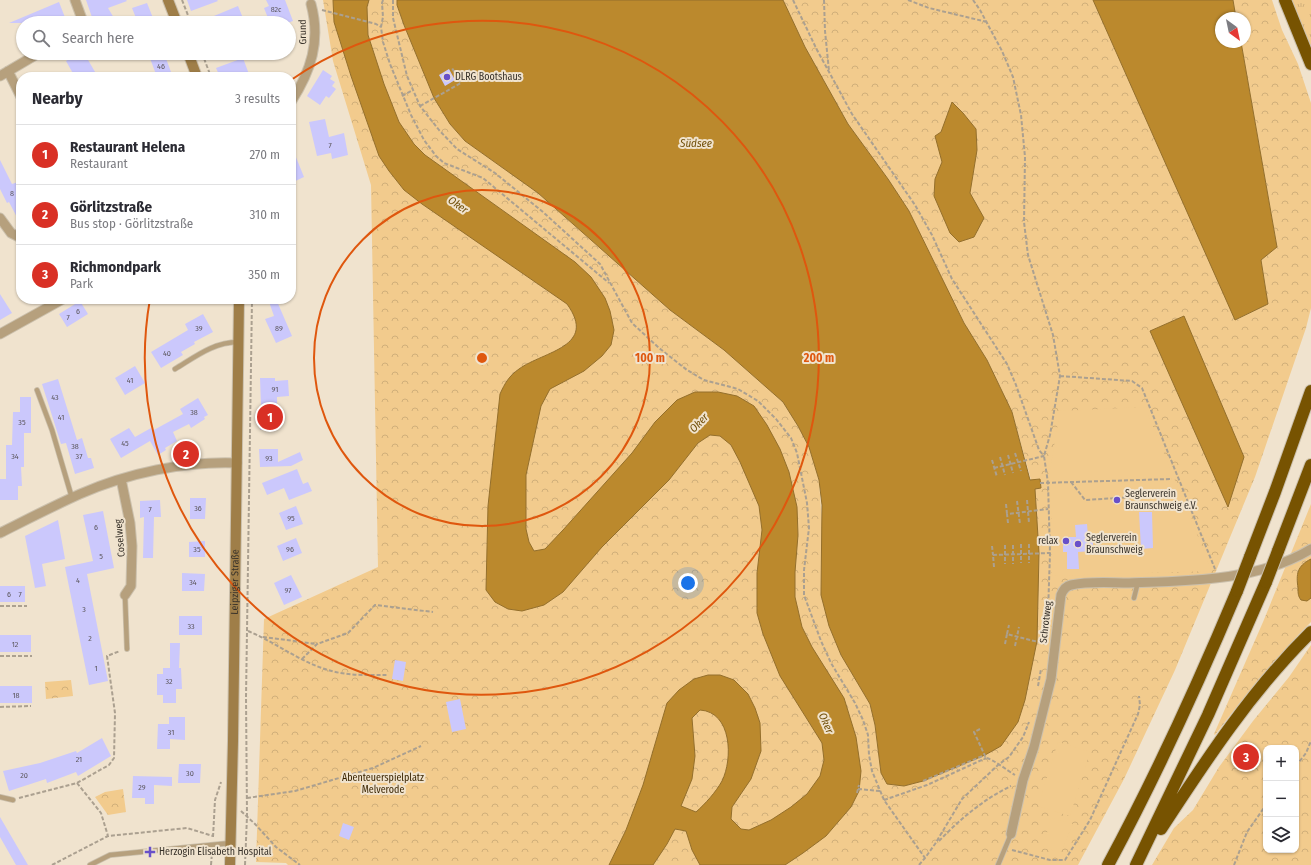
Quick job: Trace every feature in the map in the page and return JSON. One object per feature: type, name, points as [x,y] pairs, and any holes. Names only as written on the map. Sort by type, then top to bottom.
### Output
[{"type":"highway","points":[[1285,0],[1311,64]]},
{"type":"highway","points":[[1108,865],[1152,780],[1193,693],[1250,557],[1311,391]]},
{"type":"highway","points":[[1136,865],[1208,716],[1266,582],[1311,465]]},
{"type":"highway","points":[[1136,865],[1210,755],[1248,704],[1277,669],[1311,632]]},
{"type":"street","points":[[75,0],[81,16]]},
{"type":"street","points":[[168,0],[174,16]]},
{"type":"street","name":"Grund","points":[[296,93],[310,66],[314,46],[315,28],[311,4]]},
{"type":"street","points":[[16,90],[4,73],[27,60]]},
{"type":"street","points":[[191,60],[195,72]]},
{"type":"street","points":[[0,218],[11,233],[16,236]]},
{"type":"street","points":[[0,334],[53,304]]},
{"type":"street","name":"Leipziger Straße","points":[[230,865],[235,630],[239,304]]},
{"type":"street","points":[[0,533],[72,498],[121,479],[184,466],[237,463]]},
{"type":"street","name":"Coselweg","points":[[121,479],[130,523],[132,546],[131,586],[125,595]]},
{"type":"street","name":"Schrotweg","points":[[1011,834],[1023,780],[1034,747],[1051,680],[1061,595],[1069,585],[1218,578],[1259,570],[1286,561],[1311,549]]},
{"type":"lane","points":[[175,369],[218,345],[238,342]]},
{"type":"lane","points":[[37,390],[52,430],[72,498]]},
{"type":"lane","points":[[1134,598],[1138,582]]},
{"type":"lane","points":[[125,595],[127,649]]},
{"type":"lane","points":[[0,797],[13,800]]},
{"type":"lane","points":[[998,865],[1011,834]]},
{"type":"lane","points":[[90,865],[110,855],[231,843]]},
{"type":"path","points":[[182,0],[188,16]]},
{"type":"path","points":[[383,0],[383,17],[381,27],[383,42],[390,64],[402,96],[424,140],[436,156],[444,163],[483,178],[610,284]]},
{"type":"path","points":[[393,0],[393,18],[407,76],[420,106],[439,130],[457,149],[495,173],[531,202],[600,264],[632,322],[659,348],[687,370],[704,380],[738,389],[758,401],[776,419],[791,438],[797,453],[807,502],[808,528],[804,570],[804,594],[820,641],[863,720],[868,735],[869,755],[872,771],[884,800],[925,858]]},
{"type":"path","points":[[793,0],[817,50],[852,114],[915,205],[932,235],[952,279],[1007,364],[1039,450],[1044,456]]},
{"type":"path","points":[[824,0],[829,71]]},
{"type":"path","points":[[908,0],[929,8],[987,22]]},
{"type":"path","points":[[974,0],[1002,51],[1013,77],[1021,115],[1025,157],[1024,222],[1028,255],[1053,336],[1060,376],[1050,435],[1044,456],[1048,483],[1050,554],[1048,616]]},
{"type":"path","points":[[325,11],[376,24],[381,27]]},
{"type":"path","points":[[205,60],[209,72]]},
{"type":"path","points":[[420,106],[461,83],[452,68]]},
{"type":"path","points":[[457,77],[470,70]]},
{"type":"path","points":[[402,96],[413,90]]},
{"type":"path","points":[[245,865],[247,816],[246,697],[252,304]]},
{"type":"path","points":[[1060,376],[1132,381],[1142,388],[1218,578]]},
{"type":"path","points":[[1015,453],[1020,471]]},
{"type":"path","points":[[1008,455],[1012,473]]},
{"type":"path","points":[[994,468],[1044,456]]},
{"type":"path","points":[[1000,457],[1005,475]]},
{"type":"path","points":[[992,460],[997,477]]},
{"type":"path","points":[[1040,484],[1172,479]]},
{"type":"path","points":[[1071,482],[1085,500],[1135,497]]},
{"type":"path","points":[[1027,500],[1029,523]]},
{"type":"path","points":[[1017,501],[1020,524]]},
{"type":"path","points":[[1006,504],[1008,524]]},
{"type":"path","points":[[1007,514],[1048,509]]},
{"type":"path","points":[[1021,544],[1022,563]]},
{"type":"path","points":[[1029,544],[1030,563]]},
{"type":"path","points":[[1005,545],[1005,564]]},
{"type":"path","points":[[1013,545],[1013,564]]},
{"type":"path","points":[[992,546],[994,567]]},
{"type":"path","points":[[993,555],[1029,553],[1050,554]]},
{"type":"path","points":[[302,659],[317,644],[348,633],[375,605],[433,612]]},
{"type":"path","points":[[0,606],[27,606]]},
{"type":"path","points":[[1005,644],[1009,625]]},
{"type":"path","points":[[1015,646],[1019,627]]},
{"type":"path","points":[[235,630],[247,631],[260,636],[302,659],[328,671],[352,675],[387,675]]},
{"type":"path","points":[[1007,634],[1046,644],[1046,639]]},
{"type":"path","points":[[260,636],[317,644]]},
{"type":"path","points":[[13,800],[77,783],[109,765],[114,758],[115,713],[107,656],[127,649]]},
{"type":"path","points":[[0,656],[32,656]]},
{"type":"path","points":[[1037,689],[1042,666]]},
{"type":"path","points":[[1005,849],[1050,860],[1065,860],[1090,820],[1103,792],[1138,714],[1140,705],[1139,696]]},
{"type":"path","points":[[0,707],[31,706]]},
{"type":"path","points":[[936,844],[962,799],[998,765],[1009,757],[1023,737],[1031,715]]},
{"type":"path","points":[[980,729],[974,732],[986,756]]},
{"type":"path","points":[[1299,762],[1306,754],[1311,741]]},
{"type":"path","points":[[247,798],[295,790],[372,768],[421,746]]},
{"type":"path","points":[[884,800],[927,785],[986,756]]},
{"type":"path","points":[[923,781],[986,756],[992,758],[998,765],[1023,780]]},
{"type":"path","points":[[919,865],[952,827],[979,805],[1023,780]]},
{"type":"path","points":[[77,783],[101,813],[108,836]]},
{"type":"path","points":[[857,793],[859,785]]},
{"type":"path","points":[[858,789],[880,791]]},
{"type":"path","points":[[1234,865],[1247,832],[1263,809]]},
{"type":"path","points":[[247,816],[276,847],[300,865]]},
{"type":"path","points":[[52,865],[108,836],[187,828],[213,836]]},
{"type":"green space","name":"Abenteuerspielplatz Melverode","points":[[323,0],[397,0],[397,5],[404,25],[434,98],[450,124],[465,141],[538,193],[670,310],[724,350],[783,402],[809,447],[819,480],[829,626],[841,655],[870,704],[875,725],[881,773],[887,784],[904,786],[923,781],[985,755],[1036,510],[1035,489],[1040,479],[1031,480],[1012,412],[987,360],[964,323],[909,211],[848,124],[805,47],[783,0],[1093,0],[1236,320],[1268,304],[1261,260],[1277,246],[1242,48],[1251,48],[1251,12],[1235,12],[1233,0],[1272,0],[1282,30],[1298,64],[1311,103],[1311,308],[1306,328],[1255,477],[1175,670],[1124,779],[1078,865],[288,865],[286,863],[256,862],[264,619],[378,567],[371,185],[333,61]],"holes":[[[1184,316],[1228,506],[1150,331]]]},
{"type":"green space","points":[[1290,0],[1311,0],[1311,52]]},
{"type":"green space","name":"Seglerverein Braunschweig e.V.","points":[[1145,407],[1212,571],[1052,576],[1052,524],[1049,476],[1060,411]]},
{"type":"green space","points":[[1311,504],[1311,622],[1261,677],[1215,735],[1214,734],[1263,622]]},
{"type":"green space","points":[[1311,645],[1311,865],[1152,865],[1174,828],[1193,810],[1219,767],[1253,721],[1289,677]]},
{"type":"green space","points":[[71,680],[73,696],[46,699],[45,682]]},
{"type":"green space","points":[[1058,742],[1090,752],[1070,816],[1038,806]]},
{"type":"green space","points":[[123,789],[126,812],[108,815],[95,797],[105,792]]},
{"type":"green space","points":[[1051,818],[1073,824],[1061,852],[1043,848]]},
{"type":"water","name":"Oker","points":[[333,0],[369,0],[367,7],[368,35],[384,84],[399,122],[414,144],[425,155],[575,262],[591,277],[605,298],[610,311],[614,330],[611,345],[602,356],[584,371],[550,389],[541,406],[526,475],[526,529],[529,542],[534,551],[545,549],[563,530],[632,453],[655,422],[677,400],[695,392],[718,392],[737,396],[754,406],[767,425],[780,449],[789,472],[797,507],[798,535],[795,572],[795,597],[802,627],[812,647],[844,698],[856,737],[861,771],[859,791],[851,807],[826,836],[785,865],[700,865],[692,850],[686,831],[675,829],[653,865],[609,865],[626,830],[643,785],[667,703],[679,690],[694,679],[708,675],[720,675],[734,680],[748,694],[760,723],[761,751],[751,779],[732,807],[731,819],[741,829],[749,830],[771,820],[791,807],[807,794],[820,776],[824,760],[822,743],[780,676],[763,634],[757,613],[757,573],[762,530],[759,506],[731,445],[720,436],[710,435],[698,443],[669,480],[602,547],[563,592],[544,605],[522,611],[508,609],[495,602],[486,590],[488,506],[500,394],[508,380],[519,369],[564,346],[572,339],[576,330],[575,318],[567,304],[404,190],[379,156],[334,22]],"holes":[[[700,710],[711,713],[718,719],[724,728],[727,738],[728,761],[726,772],[720,785],[696,812],[681,806],[692,779],[695,756],[692,718]]]},
{"type":"water","name":"Südsee","points":[[397,0],[783,0],[805,47],[848,124],[909,211],[964,323],[987,360],[1012,412],[1030,480],[1040,479],[1041,488],[1035,489],[1039,553],[1037,641],[1025,700],[1018,722],[1001,746],[985,755],[923,781],[904,786],[887,784],[881,773],[875,725],[870,704],[841,655],[829,626],[821,595],[822,505],[819,480],[809,447],[783,402],[724,350],[670,310],[538,193],[465,141],[450,124],[434,98],[404,25],[397,5]]},
{"type":"water","points":[[1093,0],[1233,0],[1235,12],[1215,12],[1215,48],[1242,48],[1277,247],[1261,260],[1268,304],[1235,320]]},
{"type":"water","points":[[952,102],[976,129],[977,150],[970,193],[984,218],[974,237],[959,242],[950,233],[934,196],[935,179],[942,162],[935,136],[941,132]]},
{"type":"water","points":[[1184,316],[1244,457],[1228,507],[1150,331]]},
{"type":"water","points":[[1311,559],[1311,598],[1307,601],[1301,600],[1298,593],[1298,571]]},
{"type":"building","points":[[86,0],[127,1],[108,8],[113,16],[92,16]]},
{"type":"building","points":[[187,0],[217,0],[218,1],[191,11]]},
{"type":"building","points":[[266,0],[285,0],[291,16],[267,16],[264,8],[269,6]]},
{"type":"building","points":[[59,2],[64,16],[26,16]]},
{"type":"building","points":[[147,3],[152,16],[135,16],[132,8]]},
{"type":"building","points":[[238,6],[242,16],[214,16]]},
{"type":"building","points":[[16,20],[16,23],[9,23]]},
{"type":"building","points":[[88,60],[95,72],[72,72],[66,61]]},
{"type":"building","points":[[151,60],[167,60],[171,72],[155,72]]},
{"type":"building","points":[[238,60],[244,60],[248,72],[218,72],[216,68]]},
{"type":"building","name":"DLRG Bootshaus","points":[[449,69],[455,80],[445,86],[439,75]]},
{"type":"building","points":[[323,70],[332,76],[330,79],[335,82],[332,86],[336,89],[329,98],[326,96],[320,105],[307,96]]},
{"type":"building","points":[[325,119],[329,137],[344,133],[348,155],[332,159],[331,153],[317,156],[309,122]]},
{"type":"building","points":[[296,157],[304,177],[296,181]]},
{"type":"building","points":[[0,160],[12,184],[16,183],[16,215],[9,202],[7,203],[0,189]]},
{"type":"building","points":[[0,294],[12,313],[0,320]]},
{"type":"building","points":[[75,304],[82,304],[88,314],[67,327],[59,314]]},
{"type":"building","points":[[270,304],[278,304],[292,336],[276,343],[265,319],[274,316]]},
{"type":"building","points":[[203,314],[213,332],[194,342],[195,344],[181,352],[183,355],[161,368],[151,352],[188,330],[185,324]]},
{"type":"building","points":[[135,366],[145,383],[125,395],[115,378]]},
{"type":"building","points":[[260,378],[275,378],[275,381],[288,380],[289,396],[277,397],[277,430],[260,430]]},
{"type":"building","points":[[58,379],[77,440],[82,438],[88,458],[91,458],[94,468],[75,474],[66,443],[61,444],[42,384]]},
{"type":"building","points":[[20,397],[31,397],[31,433],[24,433],[24,467],[21,467],[22,486],[18,486],[18,500],[0,500],[0,479],[6,479],[6,445],[12,445],[13,412],[20,412]]},
{"type":"building","points":[[198,398],[208,415],[204,417],[205,419],[191,428],[189,424],[173,432],[177,441],[165,448],[166,450],[158,455],[150,441],[121,458],[110,439],[129,428],[135,437],[151,428],[152,431],[183,414],[180,409]]},
{"type":"building","points":[[259,449],[278,449],[278,462],[300,452],[303,460],[291,466],[260,467]]},
{"type":"building","points":[[297,469],[303,484],[308,482],[312,491],[289,500],[284,488],[267,495],[262,483]]},
{"type":"building","points":[[190,498],[206,498],[205,519],[190,519]]},
{"type":"building","points":[[160,500],[161,517],[154,517],[153,558],[143,558],[144,517],[140,518],[140,501]]},
{"type":"building","points":[[296,506],[303,524],[286,530],[279,513]]},
{"type":"building","points":[[103,511],[114,568],[87,574],[108,681],[89,685],[65,567],[93,561],[83,515]]},
{"type":"building","points":[[1139,512],[1152,512],[1153,548],[1141,549]]},
{"type":"building","points":[[58,520],[65,559],[42,564],[46,586],[35,588],[25,536]]},
{"type":"building","name":"Seglerverein Braunschweig","points":[[1087,524],[1088,537],[1093,536],[1093,551],[1078,552],[1079,569],[1067,569],[1067,552],[1063,552],[1063,537],[1076,537],[1075,525]]},
{"type":"building","points":[[296,538],[302,553],[283,561],[277,546]]},
{"type":"building","points":[[205,541],[205,557],[189,557],[189,542]]},
{"type":"building","points":[[182,573],[205,574],[204,591],[182,591]]},
{"type":"building","points":[[291,575],[302,597],[284,605],[274,583]]},
{"type":"building","points":[[0,586],[25,586],[25,602],[0,602]]},
{"type":"building","points":[[179,616],[202,616],[202,635],[179,635]]},
{"type":"building","points":[[0,635],[31,635],[31,652],[0,652]]},
{"type":"building","points":[[170,643],[180,643],[179,668],[181,668],[182,689],[176,689],[176,703],[163,703],[163,695],[157,695],[157,674],[163,674],[163,668],[170,668]]},
{"type":"building","points":[[395,660],[406,662],[403,681],[392,679]]},
{"type":"building","points":[[0,686],[32,686],[32,703],[0,703]]},
{"type":"building","points":[[460,699],[466,729],[452,732],[446,702]]},
{"type":"building","points":[[169,717],[185,717],[185,740],[170,739],[170,749],[157,749],[158,724],[169,724]]},
{"type":"building","points":[[102,738],[111,756],[78,776],[76,772],[47,783],[46,779],[9,791],[3,771],[40,763],[76,751],[77,753]]},
{"type":"building","points":[[179,764],[201,764],[200,783],[178,783]]},
{"type":"building","points":[[133,776],[172,777],[172,786],[154,785],[154,804],[145,804],[145,798],[132,798]]},
{"type":"building","points":[[0,817],[28,865],[16,865],[0,837]]},
{"type":"building","points":[[343,823],[354,827],[349,840],[339,836]]},
{"type":"place","name":"DLRG Bootshaus","points":[[447,77]]},
{"type":"place","name":"Restaurant Helena","points":[[270,417]]},
{"type":"place","name":"Görlitzstraße","points":[[186,454]]},
{"type":"place","name":"Seglerverein Braunschweig e.V.","points":[[1117,500]]},
{"type":"place","name":"relax","points":[[1066,541]]},
{"type":"place","name":"Seglerverein Braunschweig","points":[[1078,544]]},
{"type":"place","name":"Richmondpark","points":[[1246,757]]},
{"type":"place","name":"Herzogin Elisabeth Hospital","points":[[150,852]]}]
